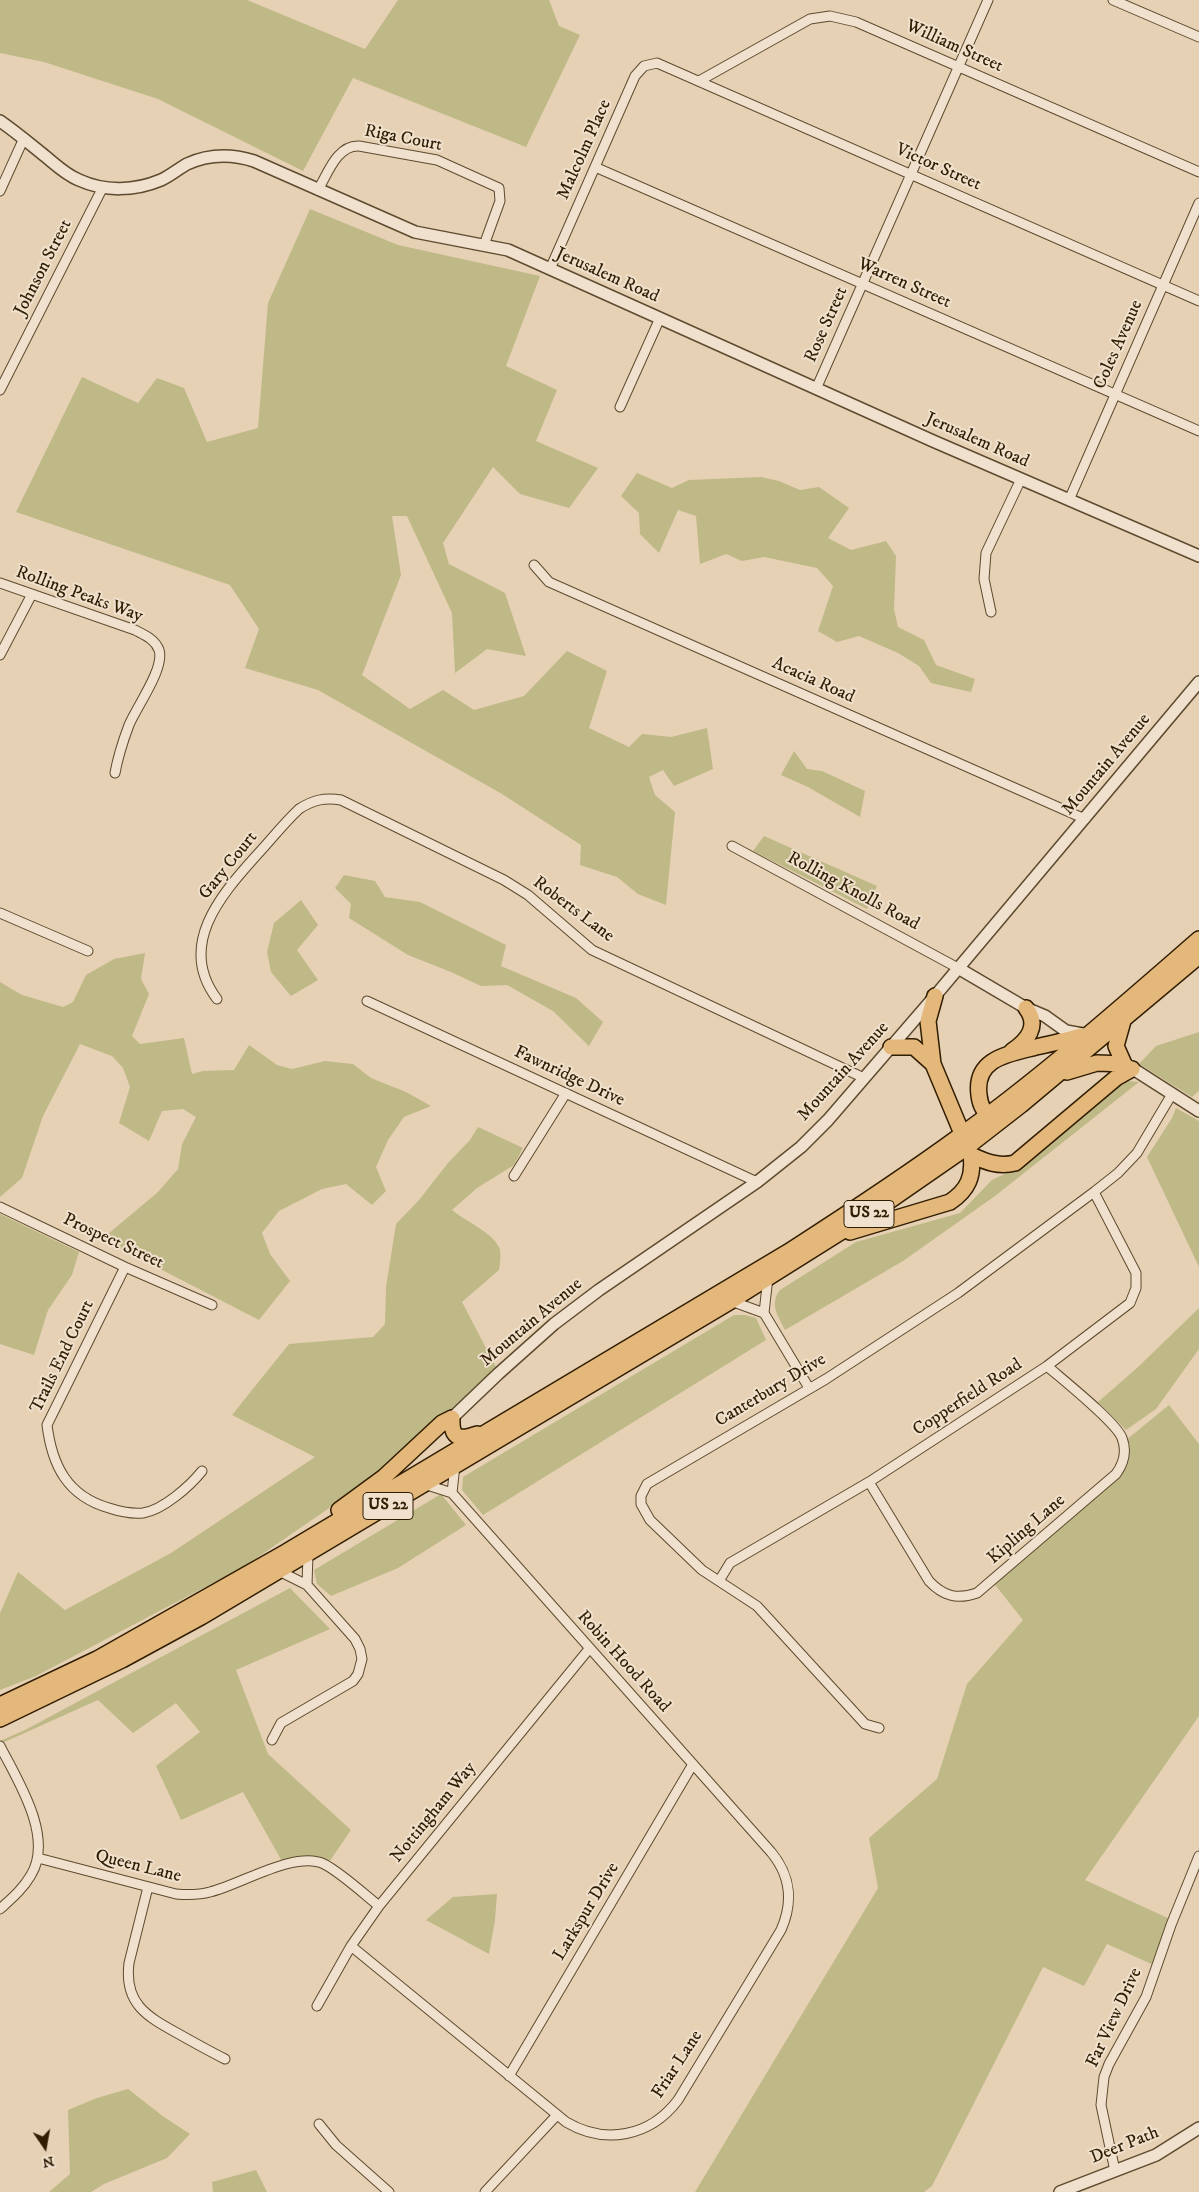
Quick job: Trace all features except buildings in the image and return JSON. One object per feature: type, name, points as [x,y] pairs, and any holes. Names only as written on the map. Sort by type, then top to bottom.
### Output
[{"type":"highway","name":"US 22","points":[[0,1705],[96,1659],[286,1552],[788,1252],[857,1208],[967,1146],[988,1114],[1088,1034],[1199,939]]},
{"type":"highway","name":"US 22","points":[[0,1719],[122,1660],[308,1554],[731,1301],[836,1236],[1006,1117],[1060,1074],[1199,956]]},
{"type":"highway","points":[[836,1236],[950,1202],[960,1195],[968,1184],[973,1168],[967,1146],[933,1064],[928,1021],[935,996]]},
{"type":"highway","points":[[1009,1054],[1028,1038],[1031,1033],[1032,1018],[1026,1008]]},
{"type":"highway","points":[[1123,1021],[1116,1046],[1128,1066]]},
{"type":"highway","points":[[1006,1117],[995,1118],[988,1114],[981,1103],[979,1081],[988,1065],[998,1058],[1009,1054],[1088,1034]]},
{"type":"highway","points":[[891,1047],[914,1047],[933,1064]]},
{"type":"highway","points":[[1060,1074],[1097,1063],[1128,1066]]},
{"type":"highway","points":[[967,1146],[994,1164],[1006,1165],[1015,1163],[1128,1066]]},
{"type":"highway","points":[[286,1552],[384,1477],[442,1423],[452,1418],[452,1430],[460,1437],[468,1437],[488,1430]]},
{"type":"street","name":"Rose Street","points":[[816,389],[988,0]]},
{"type":"street","points":[[1113,0],[1199,37]]},
{"type":"street","name":"William Street","points":[[699,80],[798,24],[823,16],[850,20],[1199,172]]},
{"type":"street","name":"Malcolm Place","points":[[550,269],[639,70],[650,63],[664,65]]},
{"type":"street","name":"Victor Street","points":[[664,65],[1199,301]]},
{"type":"street","name":"Jerusalem Road","points":[[0,121],[70,176],[103,187],[121,189],[142,186],[163,179],[194,161],[211,156],[229,156],[254,161],[415,232],[508,250],[816,389],[1199,556]]},
{"type":"street","points":[[0,192],[24,138]]},
{"type":"street","name":"Riga Court","points":[[318,190],[341,151],[349,146],[359,146],[437,160],[499,188],[500,201],[484,245]]},
{"type":"street","name":"Warren Street","points":[[595,167],[1199,431]]},
{"type":"street","name":"Johnson Street","points":[[0,390],[3,377],[103,187]]},
{"type":"street","name":"Coles Avenue","points":[[1069,500],[1199,202]]},
{"type":"street","points":[[620,407],[660,318]]},
{"type":"street","points":[[991,612],[984,579],[986,553],[1020,479]]},
{"type":"street","name":"Acacia Road","points":[[534,565],[549,582],[1084,819]]},
{"type":"street","name":"Rolling Peaks Way","points":[[0,583],[135,630],[155,642],[159,651],[158,668],[130,723],[120,749],[115,773]]},
{"type":"street","points":[[0,655],[32,594]]},
{"type":"street","name":"Mountain Avenue","points":[[452,1418],[554,1324],[599,1290],[757,1182],[801,1147],[935,996],[1199,682]]},
{"type":"street","name":"Roberts Lane","points":[[317,800],[329,798],[341,800],[504,880],[528,895],[592,950],[864,1078]]},
{"type":"street","name":"Gary Court","points":[[217,999],[209,989],[202,966],[202,944],[211,914],[228,887],[291,817],[309,802],[317,800]]},
{"type":"street","name":"Rolling Knolls Road","points":[[732,846],[958,968]]},
{"type":"street","points":[[0,914],[88,951]]},
{"type":"street","points":[[958,968],[1026,1008],[1045,1016],[1066,1031],[1088,1034]]},
{"type":"street","name":"Fawnridge Drive","points":[[367,1001],[757,1182]]},
{"type":"street","points":[[1128,1066],[1199,1111]]},
{"type":"street","points":[[514,1176],[566,1093]]},
{"type":"street","name":"Canterbury Drive","points":[[879,1728],[865,1724],[757,1606],[686,1556],[650,1520],[641,1504],[644,1488],[647,1484],[809,1388],[958,1293],[1094,1192],[1118,1173],[1137,1153],[1172,1094]]},
{"type":"street","name":"Copperfield Road","points":[[719,1581],[730,1563],[869,1482],[1047,1366],[1130,1302],[1137,1281],[1133,1266],[1094,1192]]},
{"type":"street","name":"Prospect Street","points":[[0,1207],[125,1267],[212,1305]]},
{"type":"street","name":"Trails End Court","points":[[125,1267],[47,1425],[49,1441],[56,1462],[64,1479],[81,1496],[104,1507],[126,1513],[145,1512],[164,1503],[188,1488],[202,1471]]},
{"type":"street","points":[[768,1277],[764,1313],[809,1388]]},
{"type":"street","points":[[731,1301],[764,1313]]},
{"type":"street","name":"Kipling Lane","points":[[869,1482],[929,1581],[937,1589],[959,1597],[977,1593],[1116,1474],[1124,1461],[1125,1447],[1116,1427],[1047,1366]]},
{"type":"street","points":[[424,1484],[452,1493],[456,1465]]},
{"type":"street","name":"Robin Hood Road","points":[[452,1493],[771,1852]]},
{"type":"street","points":[[307,1584],[308,1554]]},
{"type":"street","points":[[272,1740],[281,1723],[345,1688],[353,1681],[361,1667],[362,1659],[355,1639],[307,1584],[278,1571]]},
{"type":"street","name":"Nottingham Way","points":[[317,2006],[351,1946],[379,1906],[589,1649]]},
{"type":"street","points":[[0,1746],[35,1817],[38,1839],[38,1858],[32,1874],[20,1890],[0,1909]]},
{"type":"street","name":"Larkspur Drive","points":[[509,2076],[693,1764]]},
{"type":"street","name":"Friar Lane","points":[[351,1946],[557,2115],[582,2130],[598,2135],[614,2136],[631,2133],[647,2127],[661,2118],[673,2106],[781,1930],[786,1917],[789,1897],[786,1876],[771,1852]]},
{"type":"street","name":"Far View Drive","points":[[1115,2171],[1101,2105],[1104,2077],[1108,2064],[1146,1998],[1180,1902],[1199,1856]]},
{"type":"street","name":"Queen Lane","points":[[38,1858],[176,1894],[196,1896],[292,1863],[309,1860],[324,1864],[379,1906]]},
{"type":"street","points":[[148,1887],[129,1963],[128,1980],[132,1996],[144,2014],[155,2022],[225,2059]]},
{"type":"street","points":[[485,2192],[557,2115]]},
{"type":"street","points":[[319,2124],[336,2145],[390,2192]]},
{"type":"street","name":"Deer Path","points":[[1060,2192],[1156,2155],[1199,2128]]},
{"type":"shaded area","points":[[0,0],[247,0],[365,49],[398,0],[549,0],[559,26],[580,35],[526,147],[353,78],[303,171],[158,99],[44,62],[0,53]]},
{"type":"shaded area","points":[[310,209],[398,245],[540,276],[506,366],[557,390],[536,441],[598,468],[569,508],[520,494],[493,467],[443,543],[449,564],[505,593],[526,656],[487,649],[455,673],[452,613],[407,516],[392,516],[401,575],[362,675],[410,709],[443,690],[474,710],[524,696],[567,651],[607,671],[589,728],[629,747],[642,734],[671,737],[707,728],[713,769],[674,786],[663,770],[649,777],[655,795],[675,812],[666,905],[638,894],[617,877],[580,865],[581,845],[502,794],[318,690],[245,668],[259,629],[230,585],[16,512],[82,377],[138,403],[157,378],[184,388],[207,442],[258,428],[268,303]]},
{"type":"shaded area","points":[[637,473],[672,488],[689,480],[761,477],[779,481],[800,490],[819,487],[849,508],[828,538],[851,550],[886,541],[896,556],[894,609],[898,627],[924,640],[936,665],[975,679],[971,692],[931,683],[919,666],[898,653],[859,636],[837,642],[818,631],[833,586],[817,568],[764,557],[742,561],[726,554],[700,564],[696,516],[678,510],[659,553],[640,534],[639,513],[621,496]]},
{"type":"shaded area","points":[[794,751],[807,769],[822,771],[865,791],[860,817],[808,787],[781,775]]},
{"type":"shaded area","points":[[764,836],[877,886],[867,909],[753,851]]},
{"type":"shaded area","points":[[344,875],[375,881],[385,897],[420,902],[506,945],[501,966],[576,998],[603,1022],[589,1046],[553,1011],[507,985],[481,986],[408,955],[349,918],[351,904],[335,888]]},
{"type":"shaded area","points":[[301,900],[318,925],[297,950],[318,980],[291,996],[271,972],[267,952],[274,923]]},
{"type":"shaded area","points":[[145,953],[141,979],[149,994],[132,1036],[140,1044],[184,1038],[192,1074],[203,1071],[234,1070],[249,1045],[277,1065],[292,1069],[325,1061],[353,1064],[371,1078],[406,1092],[431,1106],[404,1117],[388,1140],[376,1167],[386,1191],[372,1205],[346,1184],[322,1189],[279,1211],[262,1233],[270,1254],[290,1281],[259,1320],[102,1239],[158,1192],[178,1169],[182,1144],[196,1117],[183,1109],[162,1111],[149,1141],[119,1123],[130,1087],[123,1068],[112,1056],[80,1044],[43,1116],[22,1178],[0,1197],[0,982],[22,995],[63,1007],[73,1002],[86,975],[114,959]]},
{"type":"shaded area","points":[[1199,1032],[1199,1091],[1192,1097],[1139,1064],[1156,1046]]},
{"type":"shaded area","points":[[1128,1081],[1139,1082],[995,1196],[903,1261],[785,1330],[777,1315],[775,1305],[775,1300],[780,1290],[856,1242],[960,1213],[992,1180],[1019,1167],[1119,1086]]},
{"type":"shaded area","points":[[1176,1108],[1199,1121],[1199,1267],[1147,1157],[1172,1118]]},
{"type":"shaded area","points":[[478,1127],[523,1148],[514,1165],[477,1188],[452,1210],[486,1233],[493,1239],[500,1250],[499,1270],[462,1302],[497,1369],[380,1473],[245,1566],[36,1676],[0,1690],[0,1613],[18,1572],[65,1610],[171,1553],[315,1457],[232,1415],[289,1344],[373,1337],[385,1324],[386,1287],[396,1224],[470,1140]]},
{"type":"shaded area","points":[[0,1214],[79,1252],[72,1275],[48,1310],[34,1355],[0,1344]]},
{"type":"shaded area","points":[[1199,1308],[1199,1349],[1156,1409],[1126,1430],[1098,1402],[1137,1368]]},
{"type":"shaded area","points":[[734,1315],[756,1318],[766,1340],[483,1515],[462,1490],[463,1477]]},
{"type":"shaded area","points":[[1169,1405],[1199,1444],[1199,1716],[1085,1880],[1172,1920],[1158,1967],[1107,1944],[1084,1986],[1043,1967],[932,2186],[924,2192],[695,2192],[878,1888],[869,1838],[937,1779],[967,1684],[1023,1620],[988,1576],[1116,1472],[1120,1445]]},
{"type":"shaded area","points":[[441,1494],[466,1525],[398,1568],[331,1596],[317,1584],[314,1570]]},
{"type":"shaded area","points":[[290,1588],[330,1629],[236,1670],[268,1754],[351,1830],[325,1868],[305,1860],[283,1863],[243,1792],[181,1820],[156,1766],[200,1732],[176,1703],[133,1733],[98,1700],[0,1744],[0,1741],[25,1730]]},
{"type":"shaded area","points":[[497,1894],[489,1954],[426,1920],[453,1897]]},
{"type":"shaded area","points":[[128,2089],[164,2117],[190,2134],[167,2158],[104,2184],[91,2192],[49,2192],[70,2174],[68,2110],[97,2098]]},
{"type":"shaded area","points":[[256,2170],[267,2192],[213,2192],[212,2182]]}]
